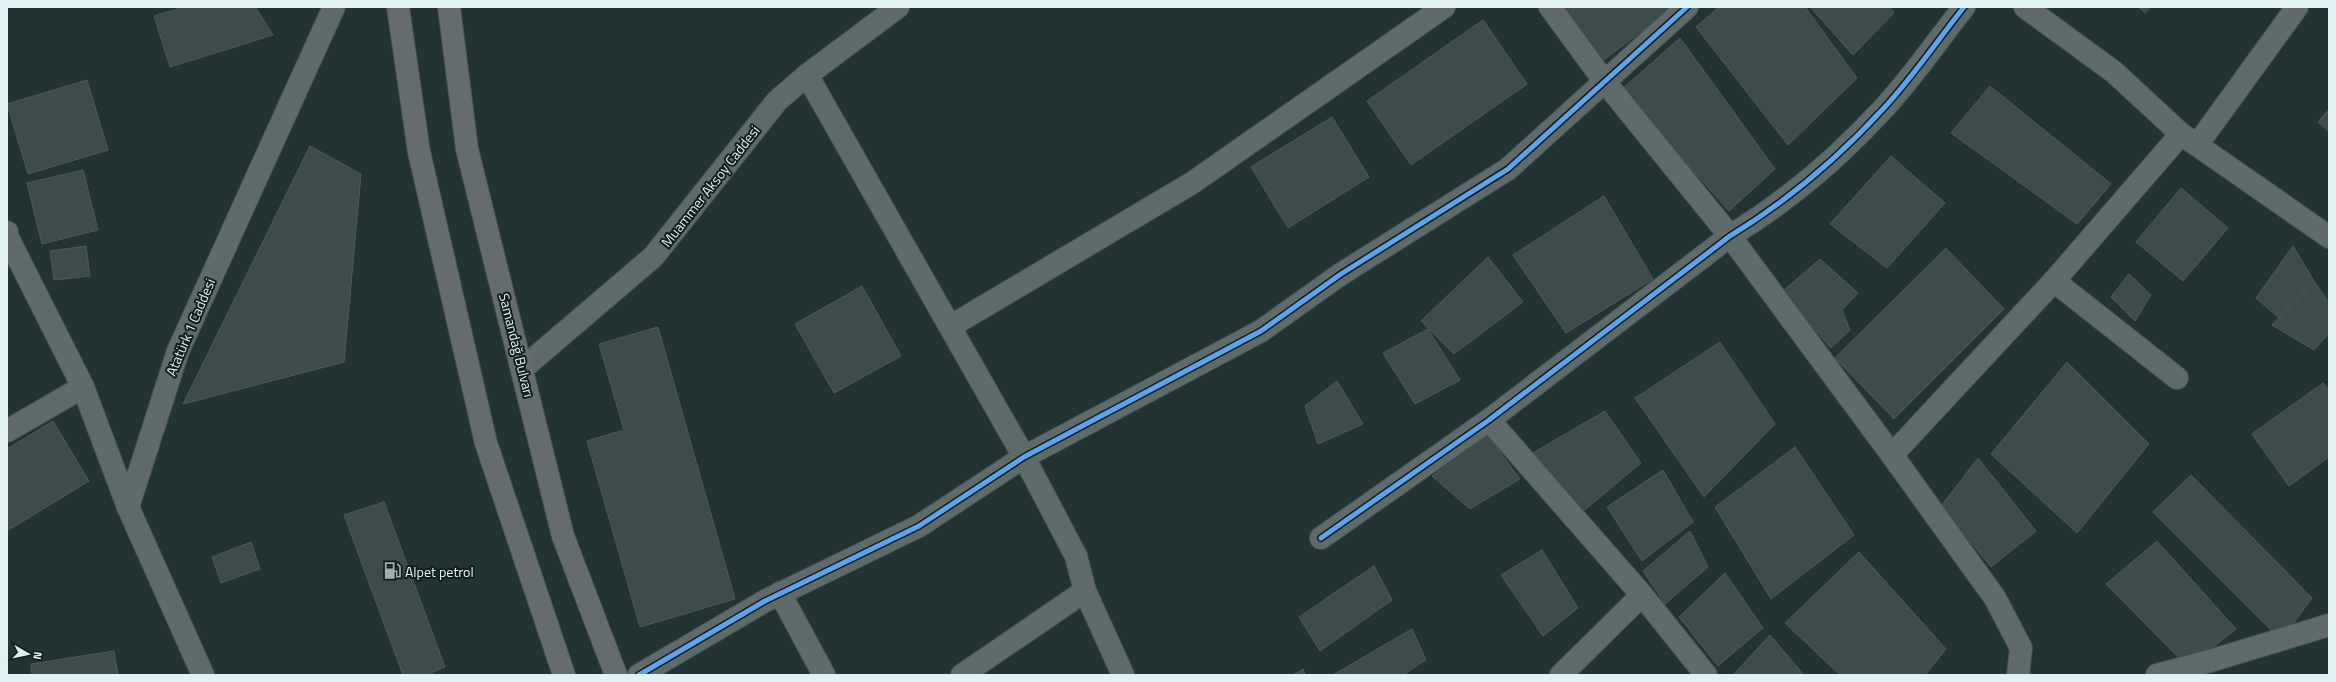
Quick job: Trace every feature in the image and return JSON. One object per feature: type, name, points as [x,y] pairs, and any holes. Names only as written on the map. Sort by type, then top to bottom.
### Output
[{"type":"highway","points":[[398,7],[419,152],[486,443],[564,675]]},
{"type":"highway","name":"Samandağ Bulvarı","points":[[449,7],[467,149],[523,368],[563,536],[616,675]]},
{"type":"street","name":"Atatürk 1 Caddesi","points":[[128,507],[178,351],[334,7]]},
{"type":"street","name":"Muammer Aksoy Caddesi","points":[[523,368],[654,257],[777,101],[807,75],[898,7]]},
{"type":"street","points":[[951,326],[1192,183],[1444,7]]},
{"type":"street","points":[[1550,7],[1605,82],[1730,236],[1892,455],[1994,598],[2021,648],[2018,675]]},
{"type":"street","points":[[639,675],[780,593],[919,526],[1024,457],[1260,331],[1341,274],[1508,169],[1687,7]]},
{"type":"street","points":[[1321,538],[1489,420],[1730,236],[1764,216],[1818,172],[1883,109],[1964,7]]},
{"type":"street","points":[[2025,7],[2114,72],[2189,140],[2329,237]]},
{"type":"street","points":[[1892,455],[2054,280],[2189,140],[2297,7]]},
{"type":"street","points":[[807,75],[951,326],[1024,457],[1076,556],[1085,591],[1123,675]]},
{"type":"street","points":[[7,232],[8,238],[83,387],[128,507],[203,675]]},
{"type":"street","points":[[2054,280],[2177,378]]},
{"type":"street","points":[[7,431],[83,387]]},
{"type":"street","points":[[1489,420],[1642,595],[1706,675]]},
{"type":"street","points":[[962,675],[1085,591]]},
{"type":"street","points":[[780,593],[824,675]]},
{"type":"street","points":[[1561,675],[1642,595]]},
{"type":"street","points":[[2157,675],[2210,661],[2329,625]]},
{"type":"building","points":[[184,7],[259,7],[256,8],[273,35],[170,67],[154,16]]},
{"type":"building","points":[[1558,7],[1674,7],[1601,62]]},
{"type":"building","points":[[1719,7],[1805,7],[1857,78],[1788,145],[1696,27]]},
{"type":"building","points":[[1810,7],[1890,7],[1894,13],[1853,55]]},
{"type":"building","points":[[2139,7],[2150,7],[2145,13]]},
{"type":"building","points":[[1483,20],[1527,84],[1411,165],[1367,101]]},
{"type":"building","points":[[1680,38],[1775,169],[1729,211],[1621,90]]},
{"type":"building","points":[[87,80],[108,150],[28,174],[7,104]]},
{"type":"building","points":[[1990,86],[2111,184],[2077,224],[1951,133]]},
{"type":"building","points":[[2329,109],[2329,132],[2318,122]]},
{"type":"building","points":[[1332,117],[1369,177],[1288,228],[1251,167]]},
{"type":"building","points":[[310,146],[361,174],[344,362],[183,404]]},
{"type":"building","points":[[1891,156],[1945,203],[1887,268],[1830,224]]},
{"type":"building","points":[[83,170],[98,230],[42,244],[27,183]]},
{"type":"building","points":[[2181,188],[2228,228],[2183,281],[2136,242]]},
{"type":"building","points":[[1604,196],[1653,279],[1566,333],[1513,255]]},
{"type":"building","points":[[86,246],[90,276],[54,280],[50,251]]},
{"type":"building","points":[[2293,246],[2314,281],[2279,318],[2256,298]]},
{"type":"building","points":[[1946,248],[2004,309],[1894,419],[1835,358]]},
{"type":"building","points":[[1488,257],[1523,302],[1454,354],[1421,321]]},
{"type":"building","points":[[1820,259],[1858,293],[1842,310],[1850,330],[1831,348],[1782,292]]},
{"type":"building","points":[[2129,274],[2151,295],[2135,321],[2111,297]]},
{"type":"building","points":[[2314,281],[2329,303],[2329,333],[2314,350],[2272,325]]},
{"type":"building","points":[[862,286],[901,356],[834,393],[795,324]]},
{"type":"building","points":[[658,327],[735,599],[640,627],[587,441],[624,430],[599,344]]},
{"type":"building","points":[[1428,329],[1460,380],[1415,404],[1383,353]]},
{"type":"building","points":[[1720,342],[1775,424],[1704,497],[1635,398]]},
{"type":"building","points":[[2067,362],[2149,444],[2077,533],[1991,454]]},
{"type":"building","points":[[1337,381],[1363,424],[1318,444],[1305,406]]},
{"type":"building","points":[[2323,383],[2329,391],[2329,457],[2289,486],[2252,434]]},
{"type":"building","points":[[1605,411],[1641,463],[1575,518],[1531,454]]},
{"type":"building","points":[[53,421],[89,481],[7,531],[7,449]]},
{"type":"building","points":[[1488,436],[1520,479],[1470,509],[1432,476]]},
{"type":"building","points":[[1795,447],[1854,535],[1771,599],[1715,507]]},
{"type":"building","points":[[1978,458],[2036,531],[1991,567],[1941,506]]},
{"type":"building","points":[[1663,470],[1693,522],[1642,561],[1607,507]]},
{"type":"building","points":[[2191,475],[2312,598],[2281,640],[2153,512]]},
{"type":"building","points":[[384,502],[445,667],[426,675],[403,675],[344,515]]},
{"type":"building","points":[[1690,531],[1708,567],[1665,604],[1643,571]]},
{"type":"building","points":[[2157,541],[2236,629],[2188,667],[2106,584]]},
{"type":"building","points":[[251,542],[260,569],[221,583],[212,557]]},
{"type":"building","points":[[1542,550],[1578,608],[1543,636],[1501,575]]},
{"type":"building","points":[[1859,552],[1946,649],[1925,675],[1840,675],[1785,623]]},
{"type":"building","points":[[1374,566],[1392,600],[1320,651],[1299,617]]},
{"type":"building","points":[[1725,573],[1763,628],[1718,666],[1679,617]]},
{"type":"building","points":[[1412,629],[1426,660],[1403,675],[1333,675]]},
{"type":"building","points":[[1770,635],[1804,675],[1733,675]]},
{"type":"building","points":[[114,651],[118,675],[32,675],[31,664]]},
{"type":"building","points":[[1303,669],[1305,675],[1293,675]]},
{"type":"cycle path","points":[[639,675],[765,601],[919,526],[1024,457],[1261,331],[1341,274],[1508,169],[1687,7]]},
{"type":"cycle path","points":[[1321,538],[1489,420],[1730,236],[1771,209],[1811,178],[1848,145],[1894,97],[1964,7]]},
{"type":"place","name":"Alpet petrol","points":[[392,571]]}]
